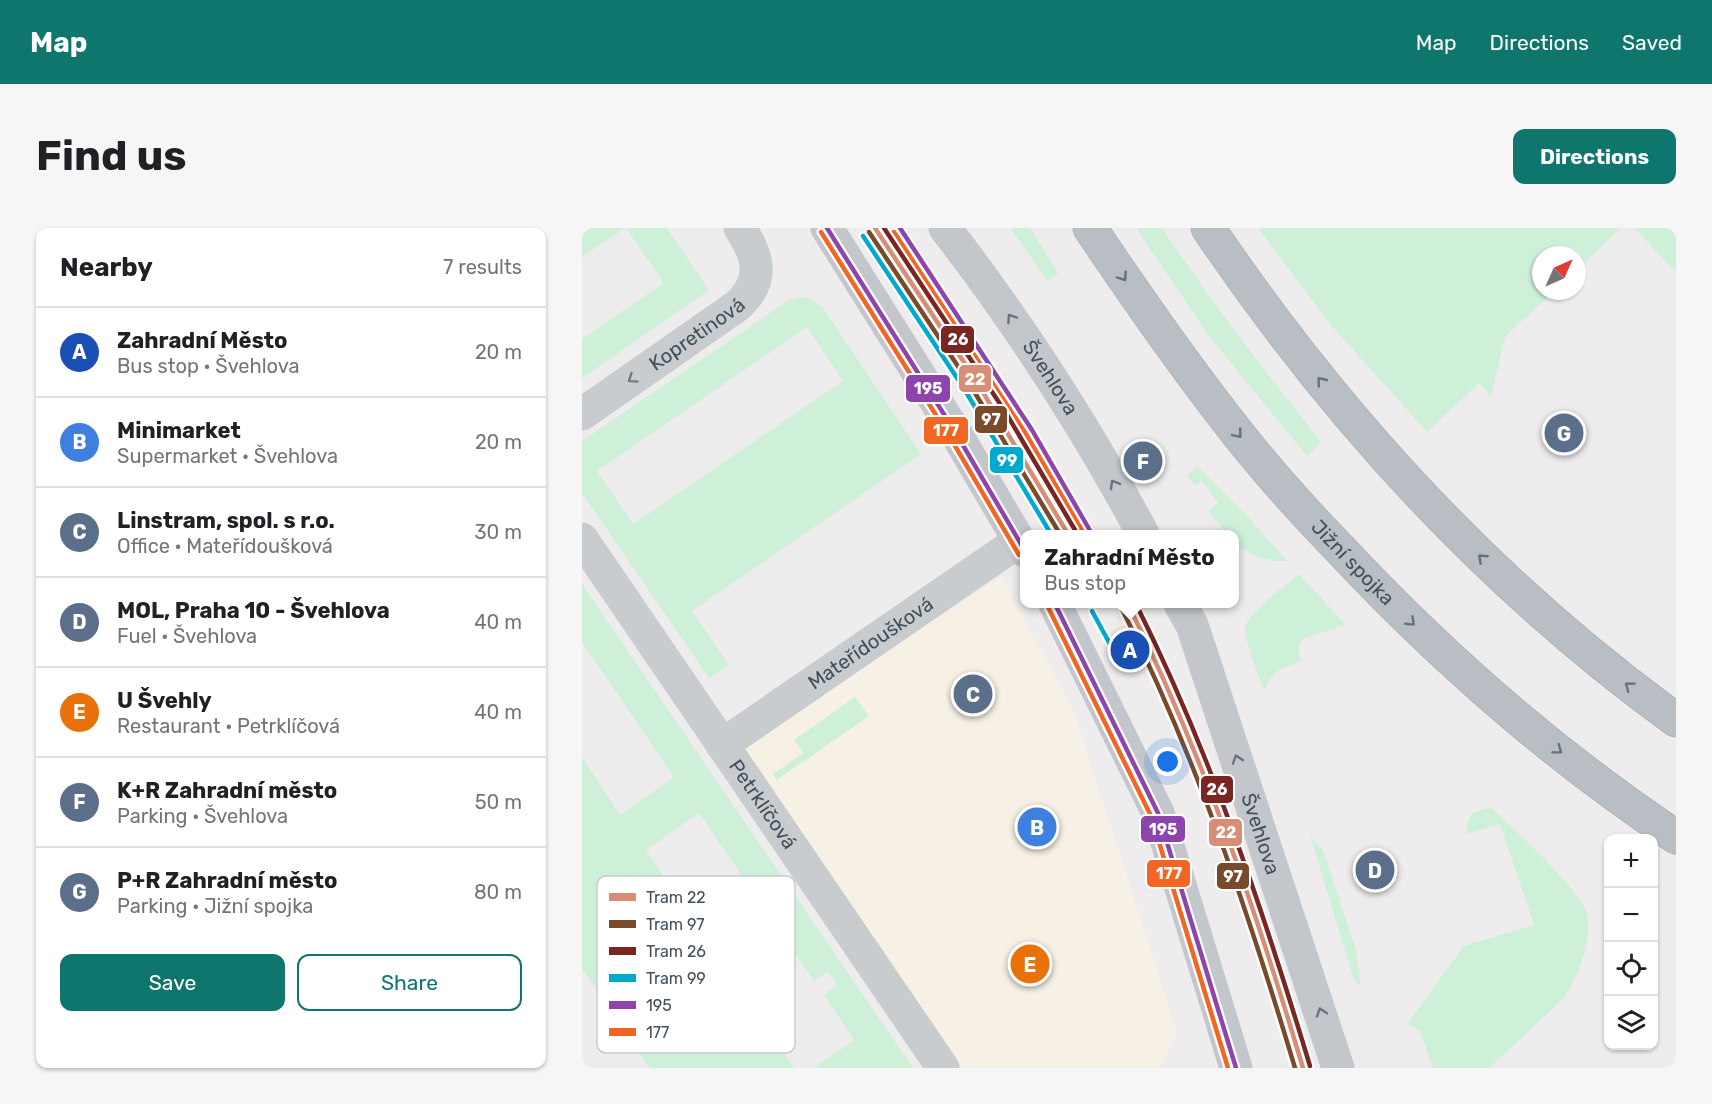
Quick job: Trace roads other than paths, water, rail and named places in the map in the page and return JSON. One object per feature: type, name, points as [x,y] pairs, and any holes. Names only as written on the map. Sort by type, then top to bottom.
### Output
[{"type":"highway","name":"Jižní spojka","points":[[1090,228],[1155,324],[1225,418],[1284,489],[1382,595],[1459,669],[1541,737],[1676,837]]},
{"type":"highway","points":[[1208,228],[1256,295],[1358,426],[1446,523],[1532,604],[1621,680],[1676,720]]},
{"type":"main road","points":[[827,228],[957,435],[1020,543]]},
{"type":"main road","name":"Švehlova","points":[[945,228],[987,282],[1065,400],[1141,530]]},
{"type":"main road","points":[[1057,608],[1158,813],[1236,1068]]},
{"type":"main road","name":"Švehlova","points":[[1183,608],[1192,625],[1338,1068]]},
{"type":"street","name":"Kopretinová","points":[[582,414],[746,298],[753,288],[757,268],[750,244],[740,228]]},
{"type":"street","name":"Petrklíčová","points":[[582,539],[943,1068]]},
{"type":"street","name":"Mateřídoušková","points":[[722,745],[1020,547]]},
{"type":"tram line","name":"22","points":[[875,228],[975,379],[1066,530]]},
{"type":"tram line","name":"26","points":[[884,228],[1006,413],[1075,530]]},
{"type":"tram line","name":"97","points":[[869,232],[969,383],[1058,530]]},
{"type":"tram line","name":"99","points":[[863,236],[963,387],[1049,530]]},
{"type":"tram line","name":"97","points":[[1121,608],[1173,720],[1218,834],[1239,891],[1295,1068]]},
{"type":"tram line","name":"22","points":[[1130,608],[1180,718],[1226,832],[1303,1068]]},
{"type":"tram line","name":"26","points":[[1138,608],[1188,716],[1233,831],[1310,1066]]},
{"type":"tram line","name":"99","points":[[1092,611],[1117,657]]},
{"type":"place","name":"P+R Zahradní město","points":[[1564,433]]},
{"type":"place","name":"K+R Zahradní město","points":[[1143,461]]},
{"type":"place","name":"Zahradní Město","points":[[1130,650]]},
{"type":"place","name":"Linstram, spol. s r.o.","points":[[973,694]]},
{"type":"place","name":"Minimarket","points":[[1037,827]]},
{"type":"place","name":"MOL, Praha 10 - Švehlova","points":[[1375,870]]},
{"type":"place","name":"U Švehly","points":[[1030,964]]}]
